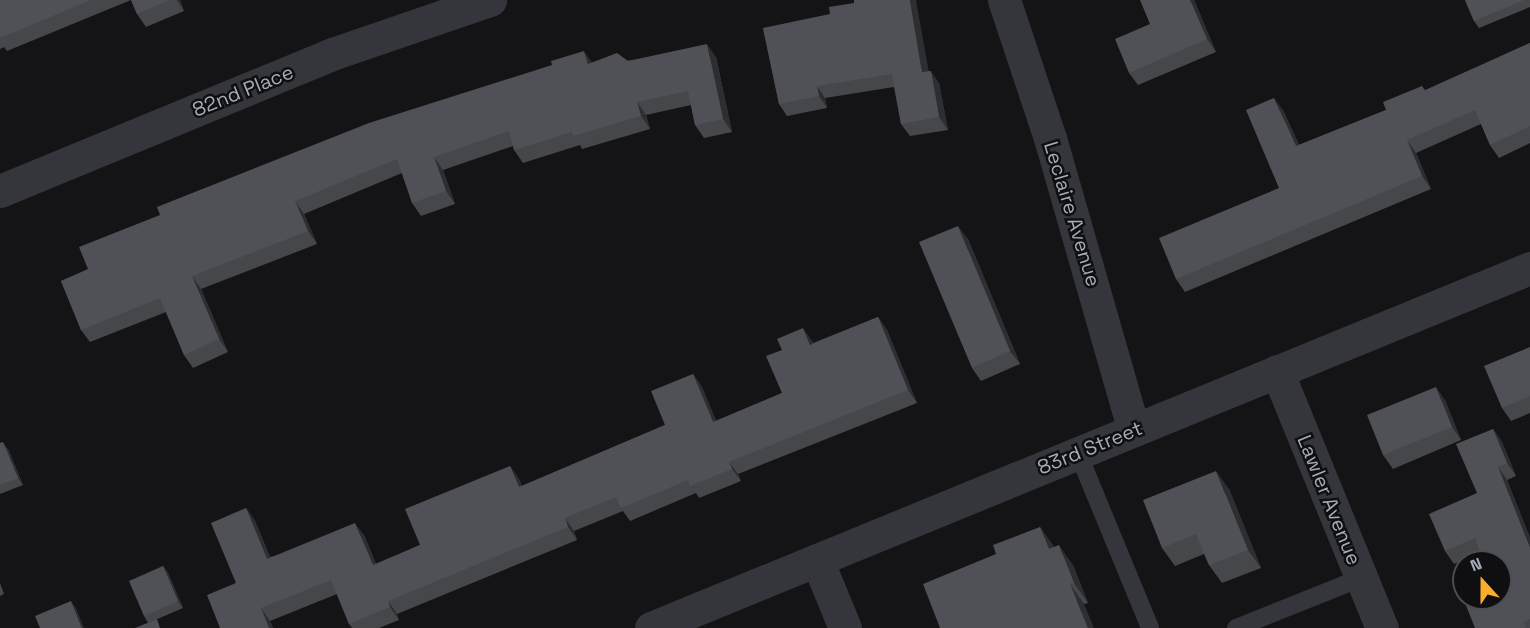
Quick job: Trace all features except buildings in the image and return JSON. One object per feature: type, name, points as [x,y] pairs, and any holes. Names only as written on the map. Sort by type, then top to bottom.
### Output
[{"type":"street","name":"82nd Place","points":[[0,191],[335,53],[490,0]]},
{"type":"street","name":"Leclaire Avenue","points":[[1004,0],[1050,138],[1134,430]]},
{"type":"street","name":"83rd Street","points":[[651,628],[1530,268]]},
{"type":"street","name":"Lawler Avenue","points":[[1277,371],[1382,628]]},
{"type":"street","points":[[817,560],[845,628]]},
{"type":"lane","points":[[1078,453],[1150,628]]},
{"type":"lane","points":[[1236,628],[1361,578]]}]
